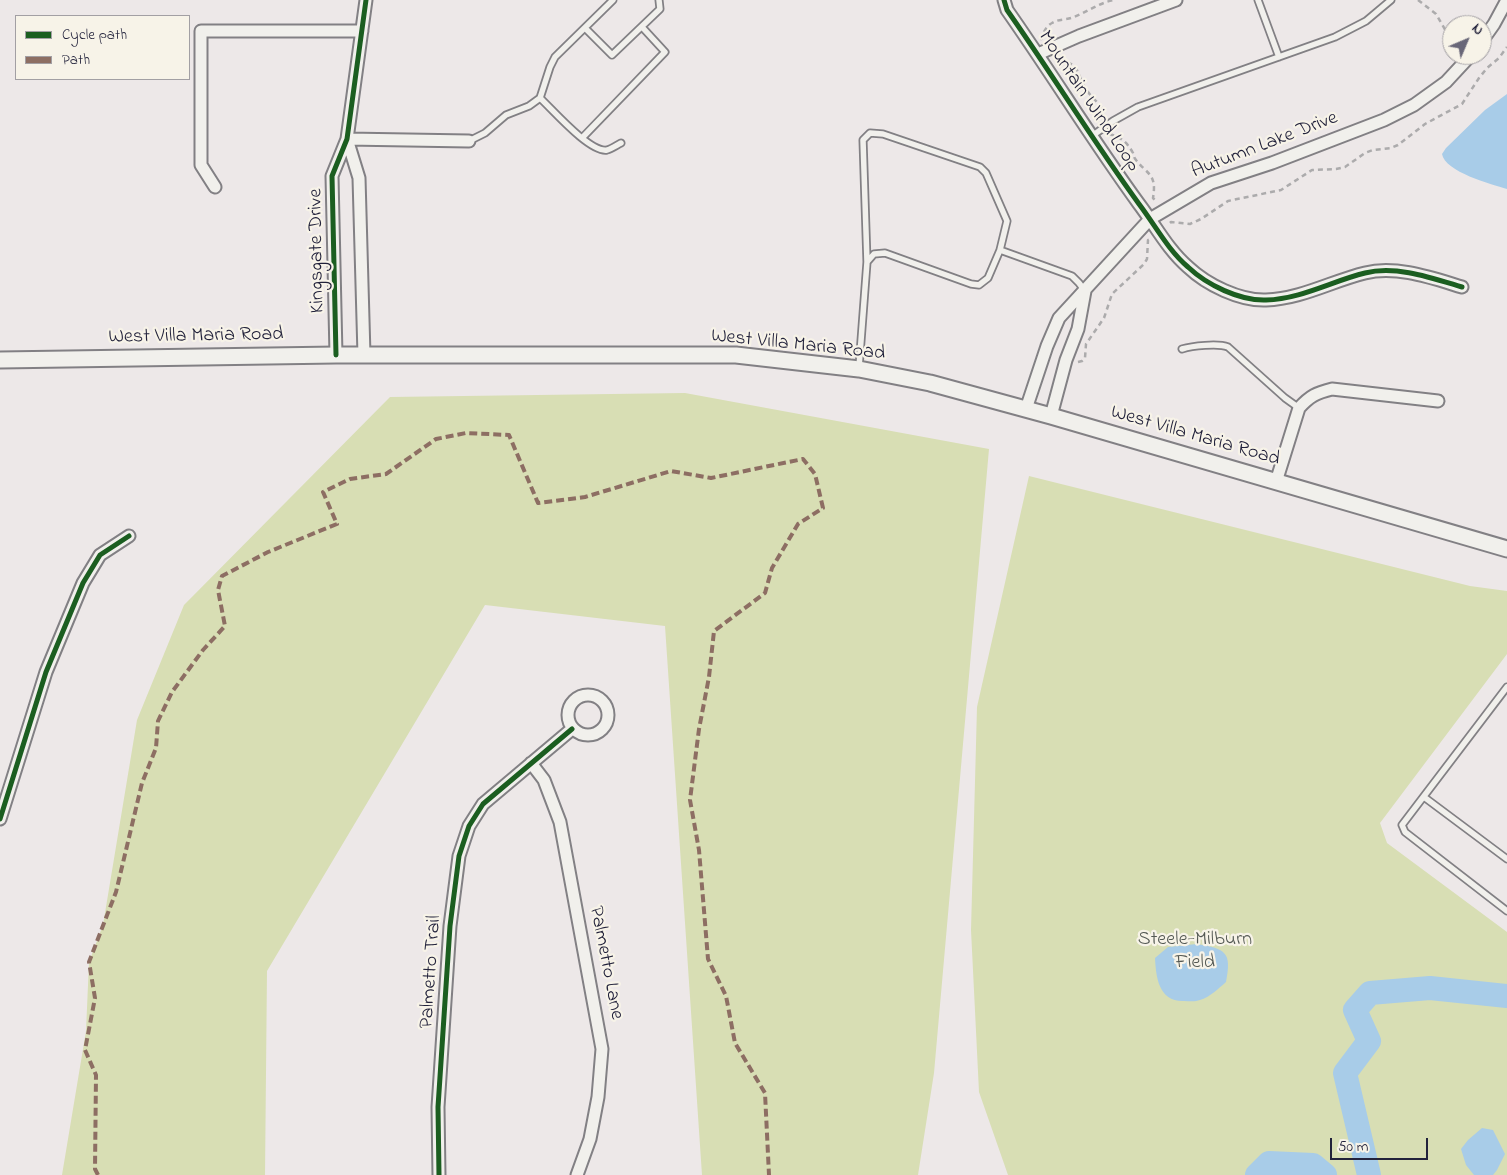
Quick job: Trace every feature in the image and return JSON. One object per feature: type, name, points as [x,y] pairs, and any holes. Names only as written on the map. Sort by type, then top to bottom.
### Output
[{"type":"main road","name":"West Villa Maria Road","points":[[0,360],[336,355],[736,355],[859,369],[930,383],[1052,416],[1507,549]]},
{"type":"street","name":"Kingsgate Drive","points":[[336,355],[332,176],[348,139],[366,0]]},
{"type":"street","name":"Mountain Wind Loop","points":[[1004,0],[1007,10],[1043,52],[1092,136],[1167,244],[1188,267],[1211,285],[1254,301],[1274,300],[1306,293],[1366,272],[1390,271],[1411,273],[1462,287]]},
{"type":"street","points":[[1043,52],[1079,36],[1174,0]]},
{"type":"street","points":[[1492,27],[1507,0]]},
{"type":"street","points":[[215,187],[201,165],[201,31],[362,31]]},
{"type":"street","name":"Autumn Lake Drive","points":[[1026,409],[1047,346],[1059,318],[1150,219],[1211,183],[1272,163],[1384,120],[1414,105],[1446,82],[1462,65]]},
{"type":"street","name":"Kingsgate Drive","points":[[348,139],[358,178],[364,355]]},
{"type":"street","points":[[348,139],[469,141]]},
{"type":"street","points":[[1052,416],[1066,360],[1078,329],[1085,291]]},
{"type":"street","points":[[1276,482],[1299,408],[1307,399],[1316,394],[1332,390],[1438,401]]},
{"type":"street","points":[[0,819],[46,672],[82,582],[100,555],[128,536]]},
{"type":"street","name":"Palmetto Trail","points":[[439,1175],[438,1107],[450,926],[459,856],[469,826],[483,804],[572,729]]},
{"type":"street","name":"Palmetto Lane","points":[[531,762],[544,780],[560,822],[602,1049],[598,1097],[590,1139],[577,1175]]},
{"type":"lane","points":[[469,141],[485,132],[506,115],[529,106],[540,98],[550,67],[556,57],[613,0]]},
{"type":"lane","points":[[585,28],[612,55],[660,9],[659,0]]},
{"type":"lane","points":[[1258,0],[1279,56]]},
{"type":"lane","points":[[1092,136],[1138,107],[1335,37],[1366,21],[1391,0]]},
{"type":"lane","points":[[582,138],[665,52],[642,27]]},
{"type":"lane","points":[[540,98],[582,138],[597,149],[607,150],[621,143]]},
{"type":"lane","points":[[859,369],[867,262],[863,140],[870,133],[884,134],[980,167],[986,173],[1007,221],[1000,250],[988,278],[979,285],[971,284],[884,253],[874,254],[867,262]]},
{"type":"lane","points":[[1000,250],[1072,276],[1085,291]]},
{"type":"lane","points":[[1182,349],[1191,346],[1228,346],[1299,408]]},
{"type":"lane","points":[[1507,687],[1402,825],[1405,832],[1507,911]]},
{"type":"lane","points":[[1424,797],[1507,859]]},
{"type":"path","points":[[1114,0],[1104,2],[1073,17],[1051,23],[1041,38],[1043,52],[1070,62],[1076,67],[1086,90],[1101,107],[1100,121],[1104,128],[1109,134],[1124,140],[1135,160],[1148,171],[1154,184],[1153,198],[1171,222]]},
{"type":"path","points":[[1418,0],[1436,14],[1442,24]]},
{"type":"path","points":[[1066,360],[1079,362],[1085,358],[1086,344],[1104,318],[1112,294],[1144,264],[1147,258],[1148,240],[1171,222],[1190,224],[1228,201],[1281,190],[1312,170],[1345,167],[1365,153],[1398,145],[1425,124],[1462,104],[1478,78],[1507,47]]},
{"type":"green space","points":[[685,393],[989,449],[934,1073],[918,1175],[702,1175],[665,626],[485,605],[267,971],[265,1175],[62,1175],[86,1031],[89,962],[103,925],[137,720],[184,605],[390,397]]},
{"type":"green space","name":"Steele-Milburn Field","points":[[1029,476],[1470,586],[1507,591],[1507,654],[1380,823],[1387,843],[1507,932],[1507,1175],[1008,1175],[979,1092],[971,930],[977,707]]},
{"type":"water","points":[[1507,94],[1507,189],[1460,172],[1445,160],[1442,154],[1485,110]]},
{"type":"water","points":[[1197,944],[1221,950],[1225,954],[1228,964],[1226,982],[1211,995],[1198,1001],[1169,998],[1160,987],[1156,973],[1155,958],[1168,947]]},
{"type":"water","points":[[1482,1128],[1493,1130],[1505,1154],[1493,1175],[1474,1175],[1466,1165],[1461,1149]]},
{"type":"waterway","points":[[1369,1175],[1345,1073],[1369,1041],[1355,1010],[1370,993],[1430,988],[1507,996]]},
{"type":"waterway","points":[[1257,1175],[1269,1163],[1313,1165],[1325,1175]]},
{"type":"marked path","points":[[98,1175],[95,1169],[96,1075],[85,1050],[95,998],[89,962],[116,892],[142,783],[156,748],[158,721],[172,692],[203,650],[225,626],[218,590],[222,576],[268,552],[337,524],[323,492],[350,479],[386,474],[436,439],[466,433],[509,435],[538,503],[585,497],[671,471],[711,478],[803,459],[815,474],[823,508],[798,524],[772,568],[765,593],[714,631],[709,677],[699,729],[690,800],[699,850],[708,959],[726,996],[735,1043],[765,1093],[769,1175]]},
{"type":"cycle path","points":[[336,355],[332,176],[347,139],[366,0]]},
{"type":"cycle path","points":[[1004,0],[1007,10],[1162,237],[1181,260],[1196,274],[1214,286],[1246,298],[1256,300],[1279,299],[1353,276],[1377,271],[1389,271],[1414,274],[1462,287]]},
{"type":"cycle path","points":[[0,819],[46,672],[83,583],[100,555],[129,536]]},
{"type":"cycle path","points":[[439,1175],[438,1107],[450,926],[459,856],[469,826],[483,804],[572,729]]}]
